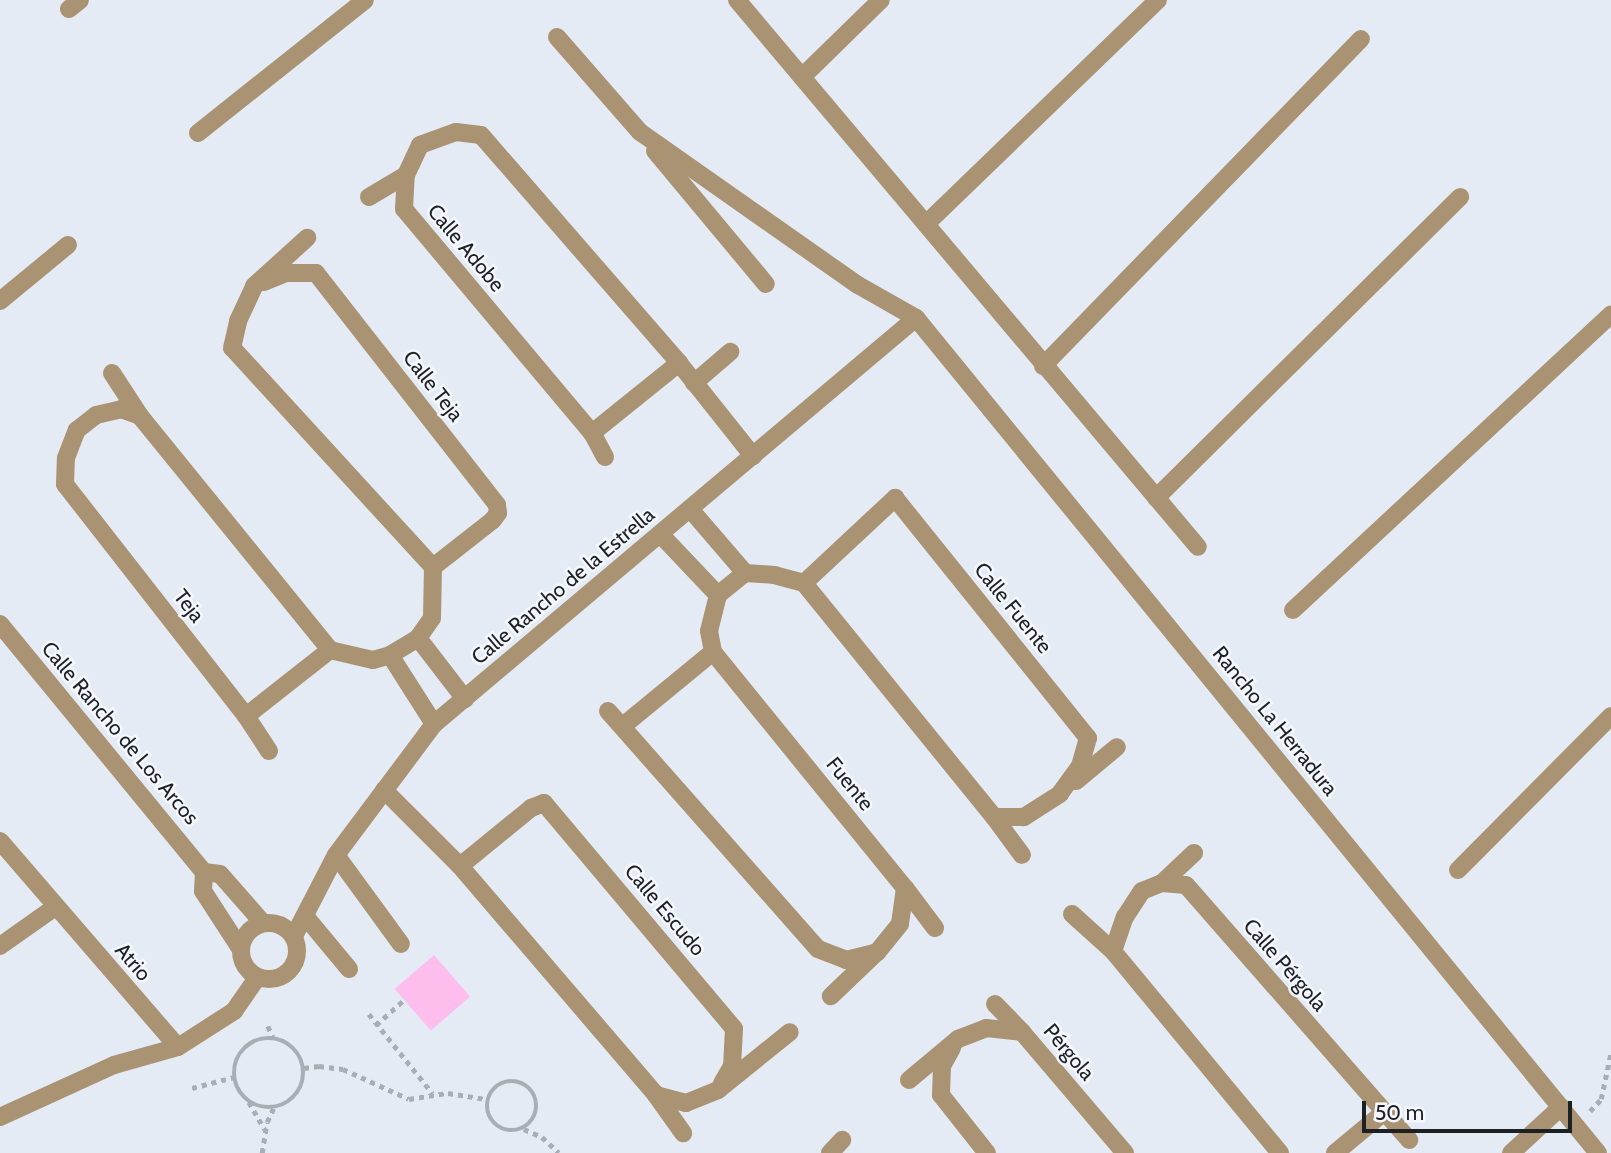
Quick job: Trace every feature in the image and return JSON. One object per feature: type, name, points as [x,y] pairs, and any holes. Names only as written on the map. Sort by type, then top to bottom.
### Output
[{"type":"street","points":[[198,133],[365,0]]},
{"type":"street","points":[[737,0],[1198,547]]},
{"type":"street","points":[[802,77],[881,0]]},
{"type":"street","points":[[926,223],[1158,0]]},
{"type":"street","points":[[557,37],[766,284]]},
{"type":"street","points":[[1043,366],[1361,39]]},
{"type":"street","name":"Calle Adobe","points":[[605,457],[593,433],[404,209],[406,175],[420,145],[456,132],[481,135],[679,363],[753,457]]},
{"type":"street","points":[[640,132],[859,285],[915,318]]},
{"type":"street","points":[[369,197],[406,175]]},
{"type":"street","points":[[1156,498],[1460,197]]},
{"type":"street","points":[[112,373],[140,416],[330,650],[373,660],[390,655],[418,638],[432,618],[433,567],[232,348],[238,321],[254,286],[307,238]]},
{"type":"street","points":[[0,301],[68,244]]},
{"type":"street","name":"Calle Teja","points":[[254,286],[286,273],[316,273],[497,505],[498,513],[493,520],[433,567]]},
{"type":"street","points":[[1293,610],[1611,315]]},
{"type":"street","name":"Calle Rancho de la Estrella","points":[[295,936],[336,855],[434,724],[915,318]]},
{"type":"street","name":"Rancho La Herradura","points":[[915,318],[1598,1153]]},
{"type":"street","points":[[694,383],[730,352]]},
{"type":"street","points":[[593,433],[679,363]]},
{"type":"street","name":"Teja","points":[[140,416],[121,409],[96,415],[76,430],[66,458],[65,484],[246,716],[269,751]]},
{"type":"street","name":"Calle Fuente","points":[[804,583],[895,498],[1088,738],[1080,766],[1060,794],[1024,817],[994,817]]},
{"type":"street","points":[[690,509],[745,573]]},
{"type":"street","points":[[661,535],[724,590]]},
{"type":"street","points":[[624,725],[713,652],[709,631],[724,590],[745,573],[775,575],[804,583],[1022,855]]},
{"type":"street","name":"Calle Rancho de Los Arcos","points":[[0,624],[204,872],[220,874],[263,923]]},
{"type":"street","points":[[418,638],[465,699]]},
{"type":"street","points":[[246,716],[330,650]]},
{"type":"street","name":"Fuente","points":[[713,652],[905,888],[934,928]]},
{"type":"street","points":[[390,655],[434,724]]},
{"type":"street","points":[[608,711],[624,725],[818,949],[846,960],[877,953]]},
{"type":"street","points":[[1458,870],[1611,716]]},
{"type":"street","points":[[1060,794],[1117,747]]},
{"type":"street","points":[[384,790],[460,866],[656,1095],[683,1133]]},
{"type":"street","name":"Calle Escudo","points":[[460,866],[531,808],[544,803],[734,1029],[732,1066],[718,1090]]},
{"type":"street","name":"Atrio","points":[[0,841],[178,1047]]},
{"type":"street","points":[[1113,951],[1125,917],[1142,891],[1162,883],[1194,853]]},
{"type":"street","points":[[336,855],[401,944]]},
{"type":"street","name":"Calle Rancho de Los Arcos","points":[[204,872],[202,891],[240,948]]},
{"type":"street","name":"Calle Pérgola","points":[[1162,883],[1186,885],[1409,1140]]},
{"type":"street","points":[[831,996],[877,953],[900,924],[905,888]]},
{"type":"street","points":[[0,946],[55,906]]},
{"type":"street","points":[[1072,914],[1113,951],[1280,1153]]},
{"type":"street","points":[[305,916],[348,969]]},
{"type":"street","points":[[263,923],[281,925],[295,936],[298,954],[290,971],[275,980],[257,978],[244,965],[240,948],[247,931],[263,923]]},
{"type":"street","points":[[0,1117],[114,1065],[178,1047],[234,1011],[257,978]]},
{"type":"street","points":[[995,1004],[1022,1032]]},
{"type":"street","name":"Pérgola","points":[[958,1039],[986,1028],[1022,1032],[1125,1153]]},
{"type":"street","points":[[656,1095],[686,1103],[718,1090],[790,1032]]},
{"type":"street","points":[[909,1080],[958,1039]]},
{"type":"street","points":[[958,1039],[942,1066],[941,1095],[987,1153]]},
{"type":"street","points":[[1511,1153],[1561,1107]]},
{"type":"street","points":[[1335,1153],[1383,1113]]},
{"type":"street","points":[[830,1153],[842,1140]]},
{"type":"path","points":[[376,1025],[404,1000]]},
{"type":"path","points":[[369,1014],[433,1094]]},
{"type":"path","points":[[268,1026],[273,1037]]},
{"type":"path","points":[[249,1102],[260,1107],[274,1107],[293,1099],[300,1090],[304,1068],[293,1047],[273,1037],[250,1042],[235,1060],[234,1077],[240,1094],[249,1102],[266,1130]]},
{"type":"path","points":[[1561,1107],[1592,1111],[1601,1099],[1611,1052]]},
{"type":"path","points":[[304,1068],[319,1066],[343,1069],[409,1099],[433,1094],[461,1093],[487,1099]]},
{"type":"path","points":[[191,1087],[234,1077]]},
{"type":"path","points":[[505,1082],[521,1083],[534,1094],[537,1110],[534,1119],[524,1129],[514,1132],[498,1128],[488,1115],[487,1099],[491,1091],[505,1082]]},
{"type":"path","points":[[262,1153],[274,1107]]},
{"type":"path","points":[[524,1129],[542,1136],[559,1153]]},
{"type":"building","points":[[434,955],[470,997],[431,1031],[395,989]]}]
